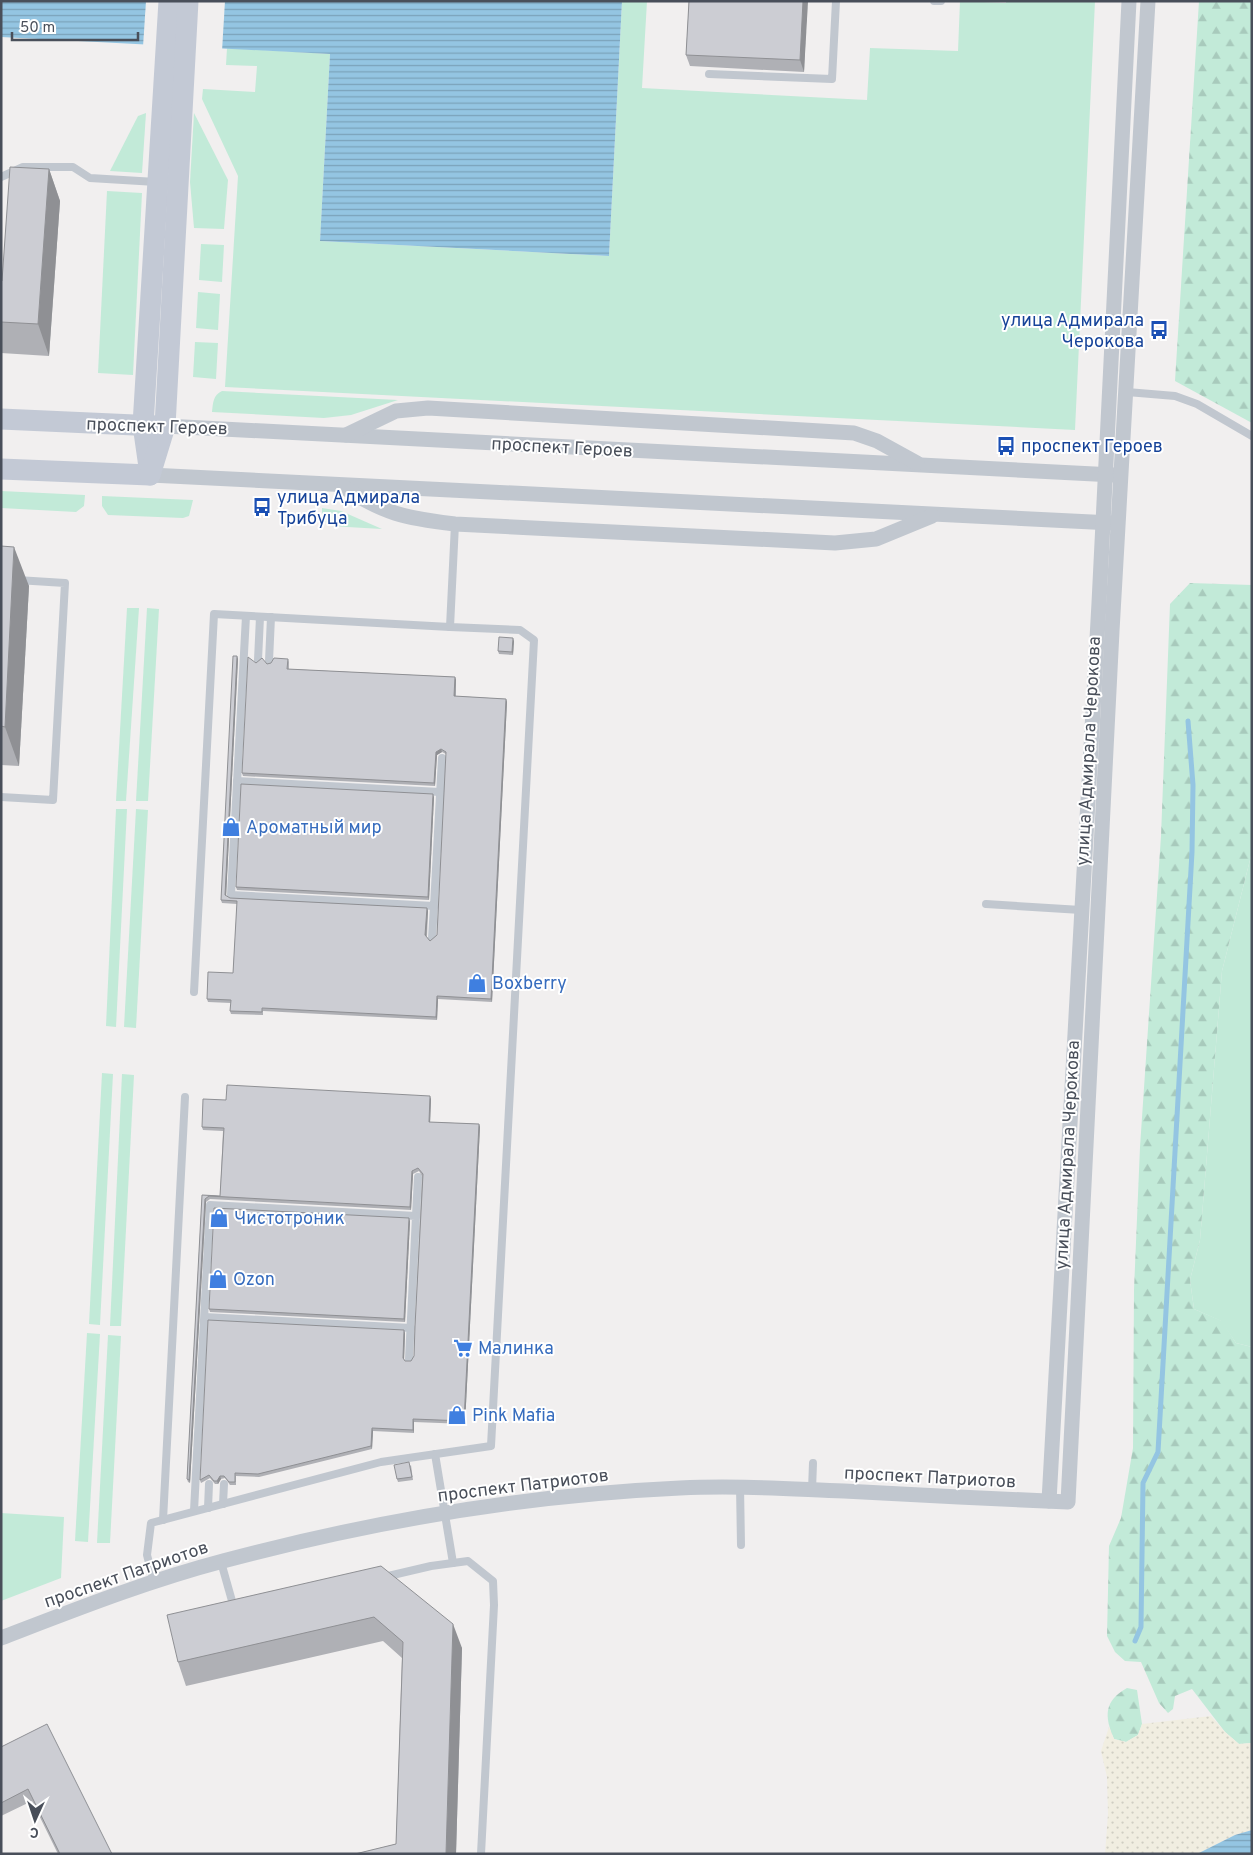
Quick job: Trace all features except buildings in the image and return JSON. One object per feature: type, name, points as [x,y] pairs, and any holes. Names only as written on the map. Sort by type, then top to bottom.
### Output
[{"type":"street","points":[[150,475],[165,426],[175,57],[169,1]]},
{"type":"street","points":[[150,475],[143,425],[158,182],[175,57],[188,1]]},
{"type":"street","name":"улица Адмирала Черокова","points":[[1049,1502],[1103,523],[1129,1]]},
{"type":"street","name":"улица Адмирала Черокова","points":[[1068,1502],[1148,1]]},
{"type":"street","points":[[344,436],[396,411],[428,408],[854,433],[877,441],[921,464]]},
{"type":"street","name":"проспект Героев","points":[[1,419],[1122,475]]},
{"type":"street","points":[[1,469],[1119,523]]},
{"type":"street","points":[[340,485],[369,504],[406,518],[455,524],[844,543],[876,539],[936,514]]},
{"type":"street","name":"проспект Патриотов","points":[[1,1638],[87,1605],[221,1562],[323,1536],[445,1512],[592,1494],[740,1486],[1068,1502]]},
{"type":"lane","points":[[709,74],[832,80],[836,1]]},
{"type":"lane","points":[[934,1],[941,1]]},
{"type":"lane","points":[[1,177],[23,166],[73,167],[90,178],[158,182]]},
{"type":"lane","points":[[1127,392],[1175,396],[1197,404],[1252,436]]},
{"type":"lane","points":[[450,626],[455,524]]},
{"type":"lane","points":[[1,579],[65,583],[53,800],[1,797]]},
{"type":"lane","points":[[154,1582],[147,1555],[151,1523],[381,1462],[492,1446],[534,640],[520,630],[214,614],[194,992]]},
{"type":"lane","points":[[246,616],[231,895],[434,906]]},
{"type":"lane","points":[[258,660],[260,617]]},
{"type":"lane","points":[[269,660],[271,617]]},
{"type":"lane","points":[[432,938],[442,758]]},
{"type":"lane","points":[[237,781],[440,792]]},
{"type":"lane","points":[[986,904],[1081,910]]},
{"type":"lane","points":[[163,1520],[185,1096]]},
{"type":"lane","points":[[409,1359],[418,1177]]},
{"type":"lane","points":[[194,1511],[210,1205],[416,1216]]},
{"type":"lane","points":[[204,1317],[410,1328]]},
{"type":"lane","points":[[435,1454],[453,1563]]},
{"type":"lane","points":[[812,1490],[813,1463]]},
{"type":"lane","points":[[208,1508],[210,1484]]},
{"type":"lane","points":[[223,1504],[224,1484]]},
{"type":"lane","points":[[740,1486],[741,1545]]},
{"type":"lane","points":[[375,1579],[431,1566],[468,1561],[493,1581],[494,1605],[481,1854]]},
{"type":"lane","points":[[221,1562],[235,1612],[244,1609]]},
{"type":"green space","points":[[622,1],[647,1],[642,88],[867,100],[870,48],[958,51],[960,1],[1006,3],[1006,1],[1095,1],[1075,430],[225,387],[238,176],[202,99],[203,89],[255,92],[257,66],[226,65],[227,48],[330,54],[320,241],[609,256]]},
{"type":"green space","points":[[1199,1],[1252,1],[1252,423],[1175,381]]},
{"type":"green space","points":[[146,113],[142,173],[110,171],[138,116]]},
{"type":"green space","points":[[194,113],[228,180],[224,229],[194,228],[190,182]]},
{"type":"green space","points":[[107,191],[142,193],[133,375],[98,373]]},
{"type":"green space","points":[[201,244],[224,245],[222,282],[199,280]]},
{"type":"green space","points":[[198,292],[220,294],[218,330],[196,328]]},
{"type":"green space","points":[[195,342],[218,343],[216,379],[193,377]]},
{"type":"green space","points":[[222,391],[398,400],[351,415],[324,418],[212,412],[215,397]]},
{"type":"green space","points":[[1,491],[85,495],[84,506],[76,512],[1,508]]},
{"type":"green space","points":[[102,496],[193,500],[189,516],[183,518],[108,515],[102,506]]},
{"type":"green space","points":[[322,508],[341,511],[382,529],[330,526],[322,519]]},
{"type":"green space","points":[[1190,583],[1252,585],[1252,852],[1222,971],[1200,1240],[1190,1280],[1194,1309],[1222,1321],[1236,1343],[1252,1347],[1252,1743],[1239,1744],[1225,1732],[1192,1689],[1175,1696],[1173,1709],[1168,1713],[1159,1703],[1141,1662],[1125,1661],[1115,1652],[1107,1636],[1109,1546],[1121,1518],[1133,1448],[1134,1290],[1140,1147],[1161,836],[1170,604]]},
{"type":"green space","points":[[127,608],[139,608],[126,801],[116,801]]},
{"type":"green space","points":[[147,608],[159,609],[148,801],[136,801]]},
{"type":"green space","points":[[116,809],[127,809],[116,1027],[106,1026]]},
{"type":"green space","points":[[136,809],[148,810],[136,1028],[124,1027]]},
{"type":"green space","points":[[1252,852],[1252,1347],[1236,1343],[1221,1321],[1194,1309],[1190,1280],[1200,1240],[1222,971]]},
{"type":"green space","points":[[102,1073],[113,1074],[100,1325],[89,1324]]},
{"type":"green space","points":[[122,1074],[134,1075],[121,1326],[110,1326]]},
{"type":"green space","points":[[87,1333],[100,1334],[88,1542],[75,1541]]},
{"type":"green space","points":[[108,1335],[121,1336],[110,1543],[97,1543]]},
{"type":"green space","points":[[1,1513],[64,1517],[61,1578],[1,1601]]},
{"type":"green space","points":[[1127,1688],[1137,1690],[1142,1724],[1138,1735],[1126,1742],[1114,1739],[1109,1723],[1108,1710],[1114,1698]]},
{"type":"sand","points":[[1211,1716],[1239,1744],[1252,1743],[1252,1830],[1235,1835],[1197,1854],[1105,1854],[1108,1814],[1107,1777],[1101,1751],[1109,1727],[1114,1739],[1126,1742],[1138,1735],[1142,1724]]},
{"type":"water","points":[[1,1],[622,1],[609,256],[320,241],[330,54],[1,37]]},
{"type":"water","points":[[1252,1830],[1252,1854],[1197,1854],[1235,1835]]},
{"type":"pier","points":[[146,1],[225,1],[222,51],[143,47]]},
{"type":"waterway","points":[[1135,1641],[1141,1627],[1143,1483],[1158,1452],[1192,852],[1193,785],[1188,721]]},
{"type":"place","name":"улица Адмирала Черокова","points":[[1159,330]]},
{"type":"place","name":"проспект Героев","points":[[1006,446]]},
{"type":"place","name":"улица Адмирала Трибуца","points":[[262,507]]},
{"type":"place","name":"Ароматный мир","points":[[231,827]]},
{"type":"place","name":"Boxberry","points":[[477,983]]},
{"type":"place","name":"Чистотроник","points":[[219,1218]]},
{"type":"place","name":"Ozon","points":[[218,1279]]},
{"type":"place","name":"Малинка","points":[[463,1348]]},
{"type":"place","name":"Pink Mafia","points":[[457,1415]]}]
